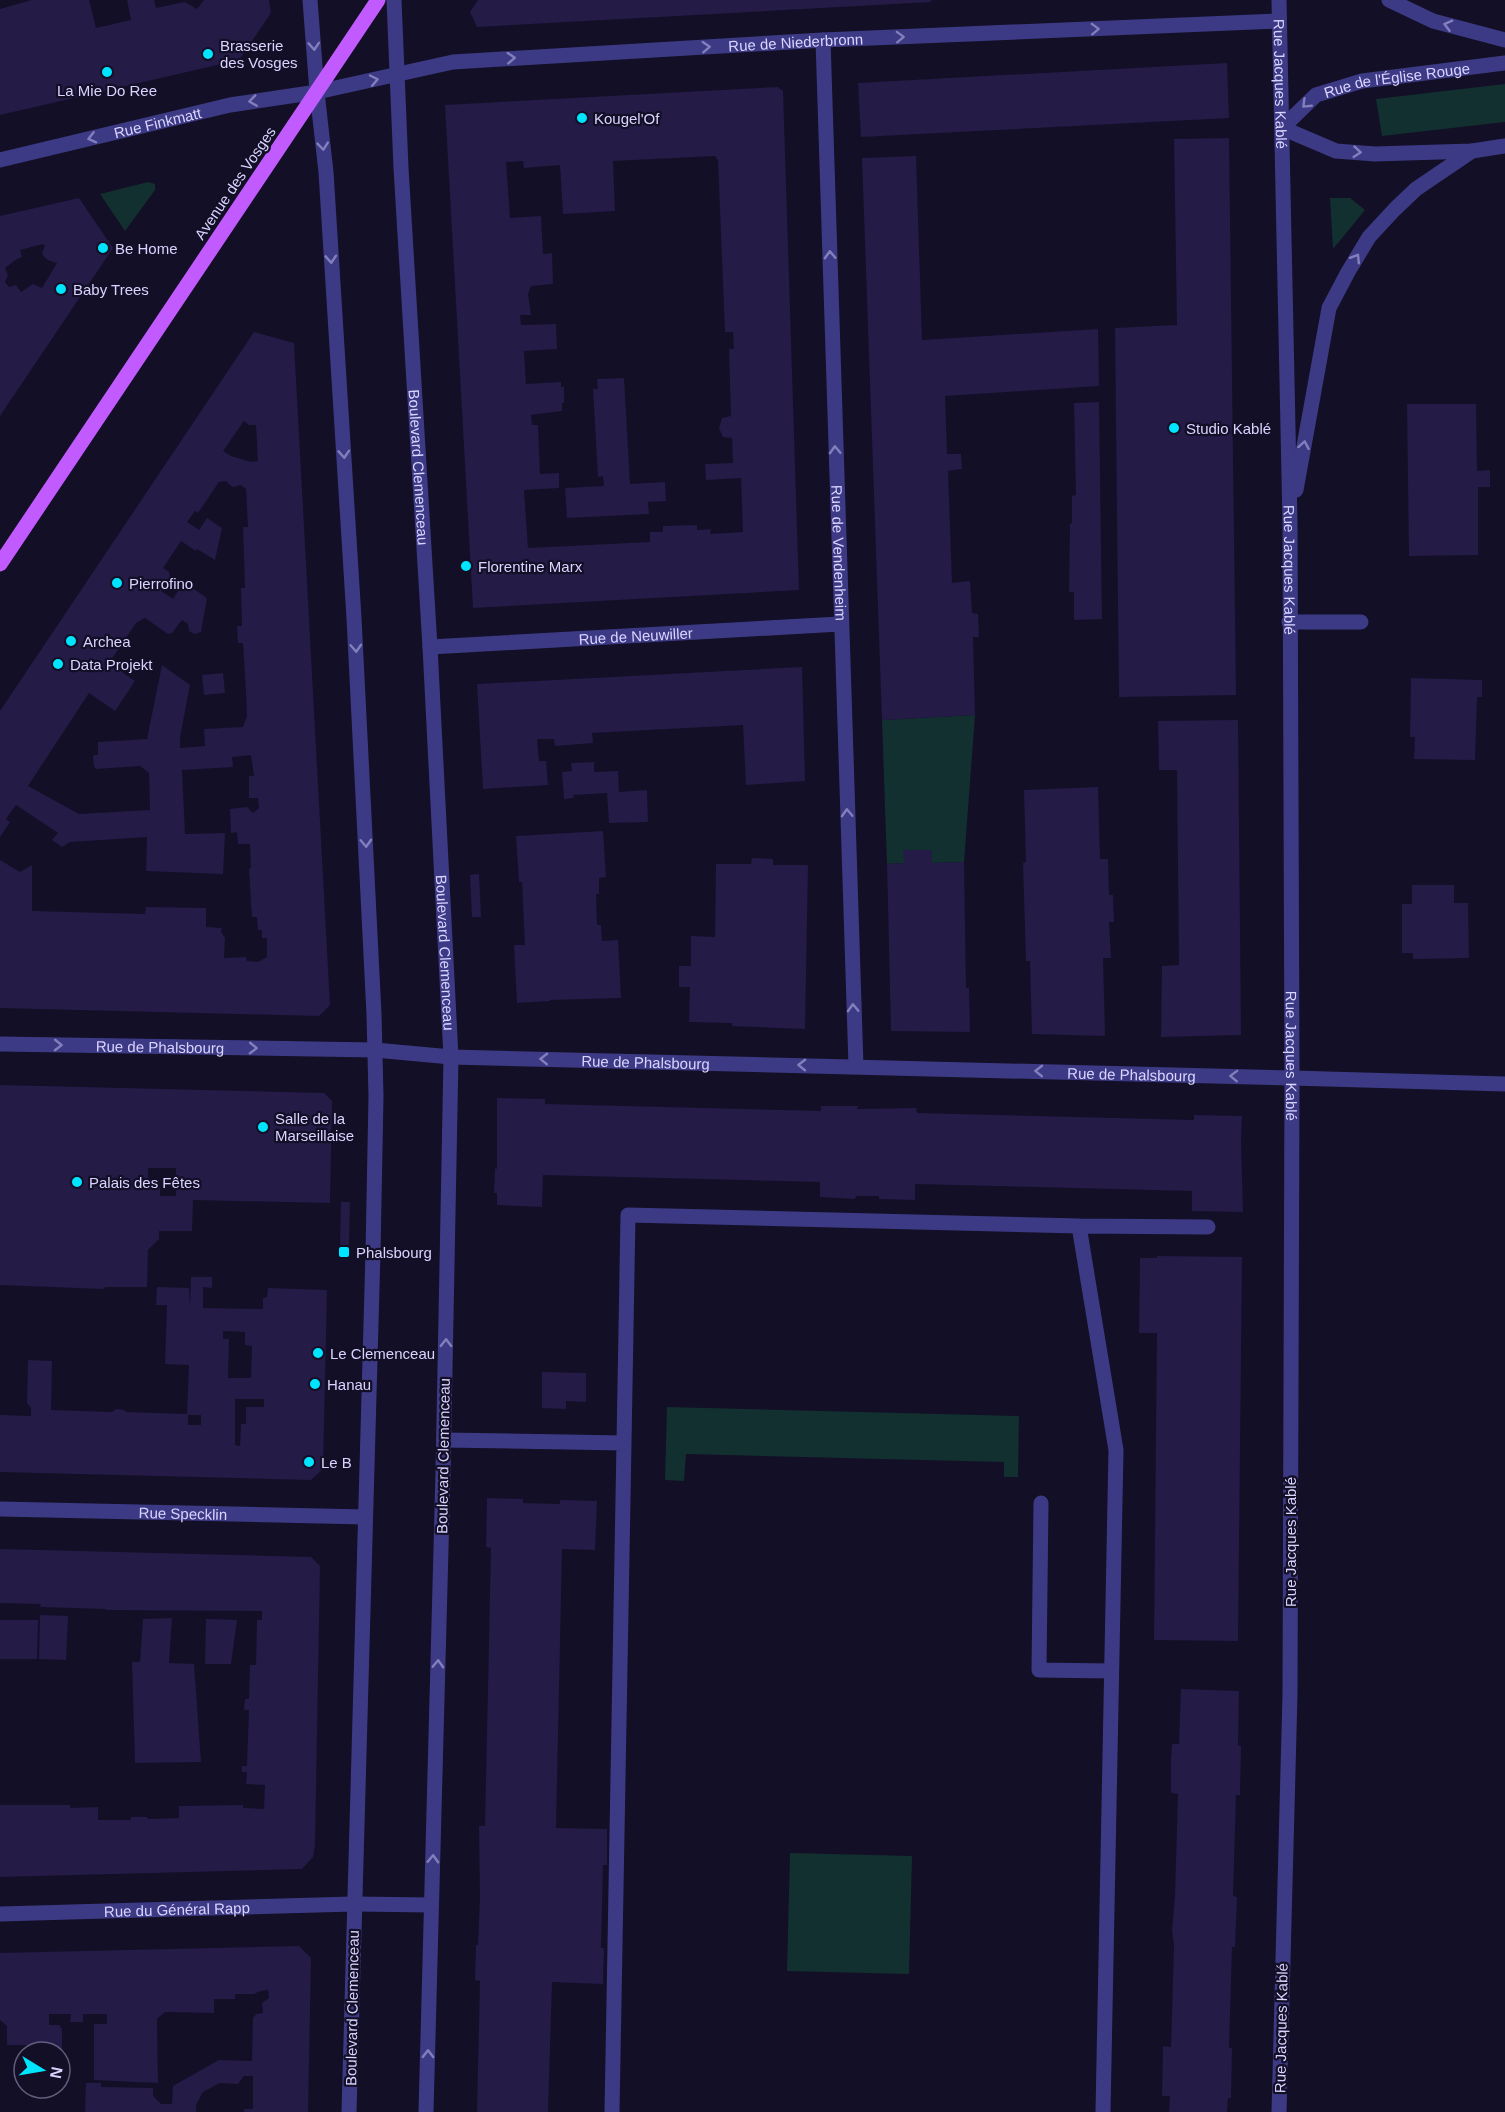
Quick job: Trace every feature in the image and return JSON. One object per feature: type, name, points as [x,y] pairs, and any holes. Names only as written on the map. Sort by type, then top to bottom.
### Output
[{"type":"main road","name":"Avenue des Vosges","points":[[0,564],[378,0]]},
{"type":"street","name":"Boulevard Clemenceau","points":[[310,0],[326,181],[354,618],[375,1050],[373,1252],[349,2112]]},
{"type":"street","name":"Boulevard Clemenceau","points":[[394,0],[401,168],[430,647],[451,1057],[444,1440],[426,2112]]},
{"type":"street","name":"Rue Jacques Kablé","points":[[1279,0],[1290,523],[1292,1078],[1290,1694],[1279,2112]]},
{"type":"street","points":[[1389,0],[1433,21],[1505,40]]},
{"type":"street","name":"Rue de Niederbronn","points":[[317,92],[453,62],[823,40],[1279,21]]},
{"type":"street","name":"Rue de Vendenheim","points":[[823,40],[855,1066]]},
{"type":"street","name":"Rue de l'Église Rouge","points":[[1282,128],[1316,95],[1352,84],[1505,63]]},
{"type":"street","name":"Rue Finkmatt","points":[[0,160],[230,105],[317,92]]},
{"type":"street","points":[[1282,128],[1336,151],[1376,154],[1472,151],[1505,146]]},
{"type":"street","points":[[1290,523],[1329,308],[1369,237],[1416,189],[1472,151]]},
{"type":"street","points":[[1289,622],[1361,622]]},
{"type":"street","name":"Rue de Neuwiller","points":[[430,647],[840,624]]},
{"type":"street","name":"Rue de Phalsbourg","points":[[0,1044],[375,1050],[451,1057],[1505,1084]]},
{"type":"street","points":[[612,2112],[628,1215],[1208,1227]]},
{"type":"street","points":[[1079,1226],[1116,1450],[1103,2112]]},
{"type":"street","points":[[444,1440],[624,1443]]},
{"type":"street","points":[[1041,1503],[1039,1670],[1112,1671]]},
{"type":"street","name":"Rue Specklin","points":[[0,1509],[364,1517]]},
{"type":"street","points":[[354,1904],[431,1905]]},
{"type":"street","name":"Rue du Général Rapp","points":[[0,1914],[354,1904]]},
{"type":"green space","points":[[1505,84],[1505,122],[1382,136],[1376,99]]},
{"type":"green space","points":[[148,182],[155,184],[155,190],[125,231],[100,194]]},
{"type":"green space","points":[[1330,198],[1350,198],[1365,210],[1333,249]]},
{"type":"green space","points":[[975,715],[964,862],[932,863],[931,850],[904,850],[904,863],[887,864],[882,720]]},
{"type":"green space","points":[[667,1407],[1019,1416],[1018,1477],[1004,1477],[1004,1462],[686,1454],[684,1481],[665,1480]]},
{"type":"green space","points":[[790,1853],[912,1856],[909,1974],[787,1971]]},
{"type":"building","points":[[32,0],[89,0],[96,28],[131,20],[127,0],[154,0],[156,8],[185,2],[197,9],[204,0],[269,0],[271,13],[239,60],[0,115],[0,9]]},
{"type":"building","points":[[478,0],[931,0],[931,2],[477,27],[470,12]]},
{"type":"building","points":[[1227,63],[1229,118],[861,137],[858,83]]},
{"type":"building","points":[[778,87],[783,91],[799,590],[473,608],[445,105]],"holes":[[[715,156],[718,160],[725,332],[733,332],[734,349],[729,349],[731,416],[722,418],[719,428],[723,437],[732,438],[733,463],[705,464],[706,480],[741,478],[743,532],[710,534],[711,529],[697,530],[697,525],[663,526],[663,532],[650,532],[650,542],[528,548],[524,490],[559,488],[559,473],[540,474],[538,425],[532,425],[531,415],[562,411],[564,387],[561,387],[561,382],[526,384],[524,351],[557,349],[556,324],[521,325],[520,315],[531,315],[528,294],[531,286],[553,284],[552,253],[543,254],[541,216],[510,218],[506,162],[523,161],[524,168],[560,165],[563,214],[615,211],[613,161]]]},
{"type":"building","name":"Studio Kablé","points":[[1229,138],[1236,695],[1119,697],[1115,328],[1177,325],[1174,139]]},
{"type":"building","points":[[916,156],[922,340],[1098,329],[1099,386],[945,396],[947,454],[961,454],[962,469],[948,471],[952,583],[970,581],[972,613],[978,614],[979,637],[973,637],[975,715],[882,720],[862,158]]},
{"type":"building","points":[[79,198],[113,248],[0,416],[0,216]],"holes":[[[43,244],[45,246],[42,253],[45,258],[57,263],[42,288],[33,284],[21,292],[16,285],[9,287],[5,282],[8,275],[5,268],[22,257],[20,250]]]},
{"type":"building","points":[[254,332],[294,343],[330,1005],[319,1016],[0,1008],[0,860],[20,872],[32,865],[32,911],[145,914],[146,907],[206,908],[206,927],[222,928],[221,932],[225,938],[224,958],[246,957],[247,961],[258,962],[267,957],[267,938],[262,938],[262,930],[258,930],[257,917],[252,917],[250,844],[238,844],[237,832],[231,833],[230,809],[247,807],[253,813],[259,808],[258,798],[249,798],[249,776],[254,776],[251,755],[232,757],[233,767],[182,770],[185,834],[225,833],[223,874],[146,871],[147,837],[70,842],[62,847],[52,840],[58,833],[16,805],[6,819],[10,822],[0,837],[0,711]],"holes":[[[244,421],[249,425],[256,425],[258,461],[251,462],[223,451]],[[226,481],[231,486],[241,485],[246,489],[248,527],[243,527],[245,588],[241,588],[242,626],[237,626],[238,643],[243,643],[246,692],[247,716],[243,727],[204,729],[205,746],[180,748],[190,685],[162,665],[147,739],[98,742],[98,755],[94,755],[93,758],[96,769],[140,766],[149,773],[150,810],[79,814],[28,786],[89,693],[115,711],[135,681],[109,663],[136,623],[145,618],[168,634],[172,633],[182,620],[188,624],[189,631],[195,634],[201,632],[207,598],[188,585],[181,586],[173,599],[161,591],[170,578],[169,572],[163,568],[181,541],[215,560],[222,528],[207,518],[199,530],[187,522],[195,511],[198,513],[219,482]]]},
{"type":"building","points":[[624,378],[630,484],[665,482],[666,501],[648,502],[649,514],[567,518],[565,488],[604,486],[603,476],[598,477],[593,389],[598,389],[597,379]]},
{"type":"building","points":[[1099,402],[1102,619],[1074,620],[1074,592],[1069,592],[1072,496],[1076,495],[1074,403]]},
{"type":"building","points":[[1407,404],[1476,404],[1477,471],[1490,470],[1490,487],[1478,487],[1478,555],[1409,556]]},
{"type":"building","points":[[802,667],[805,781],[746,785],[743,725],[592,733],[593,743],[555,746],[554,739],[537,739],[539,761],[546,761],[548,785],[483,789],[477,684]]},
{"type":"building","points":[[223,673],[225,693],[204,695],[202,675]]},
{"type":"building","points":[[1411,678],[1482,680],[1482,697],[1477,697],[1475,760],[1414,759],[1415,737],[1410,737]]},
{"type":"building","points":[[1238,720],[1241,1035],[1161,1037],[1162,966],[1179,965],[1177,770],[1159,770],[1158,721]]},
{"type":"building","points":[[594,762],[594,772],[618,771],[619,792],[647,790],[648,822],[609,823],[607,793],[573,795],[574,798],[564,799],[562,772],[572,771],[571,763]]},
{"type":"building","points":[[1098,787],[1100,859],[1108,859],[1109,895],[1113,895],[1114,922],[1109,922],[1111,958],[1103,958],[1105,1036],[1032,1034],[1030,961],[1026,961],[1023,863],[1026,862],[1024,790]]},
{"type":"building","points":[[603,831],[606,877],[599,878],[599,894],[596,894],[597,925],[601,925],[602,941],[618,940],[621,998],[517,1003],[514,945],[525,945],[522,882],[519,882],[516,836]]},
{"type":"building","points":[[903,850],[932,850],[932,863],[964,862],[966,988],[969,988],[970,1032],[891,1031],[887,864],[904,863]]},
{"type":"building","points":[[752,858],[773,859],[773,865],[808,865],[805,1029],[689,1022],[690,987],[679,987],[679,966],[691,966],[691,936],[715,937],[716,864],[751,864]]},
{"type":"building","points":[[479,874],[481,917],[472,917],[470,875]]},
{"type":"building","points":[[1412,885],[1454,885],[1454,903],[1468,903],[1469,958],[1413,959],[1413,953],[1402,953],[1402,904],[1412,904]]},
{"type":"building","name":"Palais des Fêtes","points":[[0,1085],[324,1093],[332,1101],[330,1203],[193,1200],[192,1231],[159,1231],[159,1239],[148,1250],[147,1287],[105,1287],[104,1289],[0,1285]],"holes":[[[148,1168],[176,1168],[176,1196],[160,1196],[160,1188],[148,1177]]]},
{"type":"building","points":[[497,1098],[545,1099],[545,1104],[821,1111],[821,1106],[858,1106],[857,1109],[916,1108],[917,1113],[1194,1120],[1194,1115],[1242,1116],[1243,1212],[1192,1211],[1192,1191],[915,1184],[915,1200],[879,1199],[879,1196],[856,1196],[855,1199],[820,1197],[820,1182],[543,1175],[542,1207],[497,1205],[497,1193],[494,1193],[495,1168],[497,1169]]},
{"type":"building","points":[[341,1202],[350,1202],[349,1245],[340,1245]]},
{"type":"building","points":[[1157,1256],[1242,1257],[1238,1641],[1154,1640],[1157,1333],[1139,1333],[1140,1258],[1157,1258]]},
{"type":"building","points":[[191,1277],[212,1277],[212,1288],[203,1287],[203,1308],[263,1309],[263,1298],[267,1297],[268,1288],[327,1290],[323,1469],[311,1480],[0,1472],[0,1415],[31,1416],[31,1408],[27,1403],[28,1360],[52,1361],[51,1410],[112,1412],[116,1409],[126,1412],[187,1414],[189,1365],[165,1364],[167,1305],[156,1305],[157,1287],[189,1288],[190,1306]],"holes":[[[223,1331],[245,1332],[245,1345],[252,1346],[251,1378],[228,1378],[229,1339],[223,1339]],[[235,1399],[264,1399],[264,1407],[246,1407],[246,1424],[241,1424],[240,1446],[235,1445]],[[188,1415],[201,1415],[201,1425],[188,1425]]]},
{"type":"building","points":[[542,1372],[586,1373],[586,1402],[566,1401],[566,1409],[542,1408]]},
{"type":"building","points":[[487,1498],[523,1499],[523,1503],[560,1504],[560,1500],[597,1501],[595,1550],[562,1549],[556,1828],[607,1829],[607,1865],[603,1865],[601,1948],[604,1948],[603,1984],[552,1982],[548,2112],[477,2112],[480,1981],[475,1980],[480,1898],[479,1826],[485,1826],[491,1548],[486,1547]]},
{"type":"building","points":[[0,1549],[311,1557],[320,1566],[315,1845],[313,1857],[302,1869],[0,1877],[0,1805],[98,1807],[98,1820],[131,1820],[131,1817],[179,1818],[179,1806],[243,1805],[243,1808],[264,1809],[265,1785],[246,1784],[247,1772],[242,1772],[242,1766],[247,1766],[249,1710],[244,1710],[245,1699],[249,1699],[250,1665],[256,1665],[257,1620],[262,1620],[262,1611],[106,1610],[0,1603]]},
{"type":"building","points":[[40,1615],[68,1616],[66,1660],[39,1659]]},
{"type":"building","points":[[172,1618],[169,1663],[194,1664],[201,1762],[135,1763],[132,1662],[140,1662],[143,1619]]},
{"type":"building","points":[[206,1619],[237,1620],[231,1664],[205,1664]]},
{"type":"building","points":[[0,1620],[38,1620],[37,1659],[0,1659]]},
{"type":"building","points":[[1181,1689],[1239,1691],[1240,1795],[1236,1795],[1233,1896],[1237,1897],[1235,1947],[1232,1947],[1229,2048],[1232,2048],[1231,2098],[1228,2098],[1227,2112],[1169,2112],[1170,2096],[1162,2096],[1163,2046],[1171,2047],[1174,1945],[1172,1931],[1178,1794],[1171,1793],[1171,1757],[1172,1744],[1179,1744]]},
{"type":"building","points":[[299,1946],[311,1958],[308,2112],[244,2112],[244,2109],[253,2109],[253,2076],[244,2076],[238,2084],[220,2083],[203,2092],[196,2105],[196,2112],[85,2112],[86,2083],[101,2083],[101,2087],[153,2088],[153,2096],[161,2104],[172,2104],[173,2086],[219,2060],[252,2061],[253,2018],[256,2014],[263,2013],[262,2003],[269,1998],[268,1990],[254,1994],[235,1994],[235,1999],[214,1999],[214,2013],[165,2012],[157,2019],[158,2083],[94,2080],[94,2024],[107,2024],[107,2014],[83,2014],[83,2022],[70,2022],[71,2014],[49,2014],[49,2025],[59,2025],[62,2029],[62,2040],[12,2040],[12,2045],[7,2045],[7,2026],[0,2020],[0,1953]]},
{"type":"place","name":"Brasserie des Vosges","points":[[208,54]]},
{"type":"place","name":"La Mie Do Ree","points":[[107,72]]},
{"type":"place","name":"Kougel'Of","points":[[582,118]]},
{"type":"place","name":"Be Home","points":[[103,248]]},
{"type":"place","name":"Baby Trees","points":[[61,289]]},
{"type":"place","name":"Studio Kablé","points":[[1174,428]]},
{"type":"place","name":"Florentine Marx","points":[[466,566]]},
{"type":"place","name":"Pierrofino","points":[[117,583]]},
{"type":"place","name":"Archea","points":[[71,641]]},
{"type":"place","name":"Data Projekt","points":[[58,664]]},
{"type":"place","name":"Salle de la Marseillaise","points":[[263,1127]]},
{"type":"place","name":"Palais des Fêtes","points":[[77,1182]]},
{"type":"place","name":"Phalsbourg","points":[[344,1252]]},
{"type":"place","name":"Le Clemenceau","points":[[318,1353]]},
{"type":"place","name":"Hanau","points":[[315,1384]]},
{"type":"place","name":"Le B","points":[[309,1462]]}]
